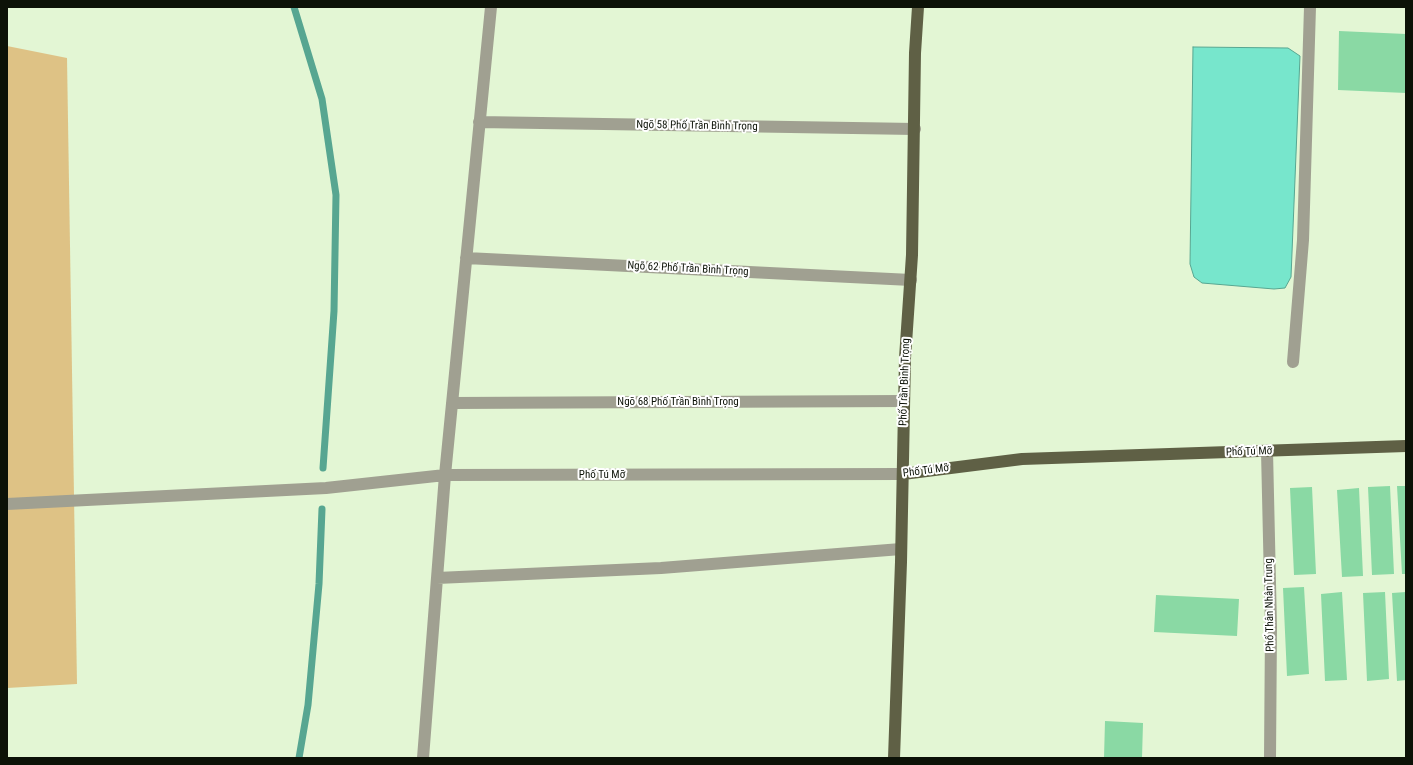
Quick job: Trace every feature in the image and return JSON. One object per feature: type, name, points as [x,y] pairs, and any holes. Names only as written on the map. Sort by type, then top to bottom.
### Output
[{"type":"main road","name":"Phố Trần Bình Trọng","points":[[894,758],[904,401],[911,280],[918,7]]},
{"type":"main road","name":"Phố Tú Mỡ","points":[[902,474],[1022,459],[1406,446]]},
{"type":"street","points":[[423,758],[445,475],[491,7]]},
{"type":"street","points":[[1293,362],[1303,240],[1310,7]]},
{"type":"street","name":"Ngõ 58 Phố Trần Bình Trọng","points":[[479,122],[915,129]]},
{"type":"street","name":"Ngõ 62 Phố Trần Bình Trọng","points":[[466,258],[911,280]]},
{"type":"street","name":"Ngõ 68 Phố Trần Bình Trọng","points":[[452,404],[904,401]]},
{"type":"street","name":"Phố Thân Nhân Trung","points":[[1267,451],[1271,627],[1270,758]]},
{"type":"street","name":"Phố Tú Mỡ","points":[[7,504],[326,488],[445,475],[902,474]]},
{"type":"street","points":[[437,578],[661,568],[901,550]]},
{"type":"shaded area","points":[[7,46],[67,58],[77,684],[7,688]]},
{"type":"water","points":[[1193,47],[1288,48],[1300,56],[1291,277],[1285,288],[1274,289],[1202,283],[1194,277],[1190,264]]},
{"type":"building","points":[[1339,31],[1406,34],[1406,93],[1338,90]]},
{"type":"building","points":[[1390,486],[1394,574],[1372,575],[1368,487]]},
{"type":"building","points":[[1397,486],[1406,486],[1406,574],[1402,574]]},
{"type":"building","points":[[1312,487],[1316,574],[1294,575],[1290,488]]},
{"type":"building","points":[[1359,488],[1363,576],[1342,577],[1337,490]]},
{"type":"building","points":[[1304,587],[1309,674],[1287,676],[1283,588]]},
{"type":"building","points":[[1342,592],[1347,680],[1325,681],[1321,594]]},
{"type":"building","points":[[1385,592],[1389,679],[1367,681],[1363,593]]},
{"type":"building","points":[[1406,592],[1406,680],[1397,681],[1392,593]]},
{"type":"building","points":[[1156,595],[1239,599],[1237,636],[1154,632]]},
{"type":"building","points":[[1105,721],[1143,723],[1142,758],[1104,758]]},
{"type":"waterway","points":[[294,7],[322,99],[336,195],[334,311],[323,468]]},
{"type":"waterway","points":[[299,758],[308,705],[319,584],[322,509]]}]
